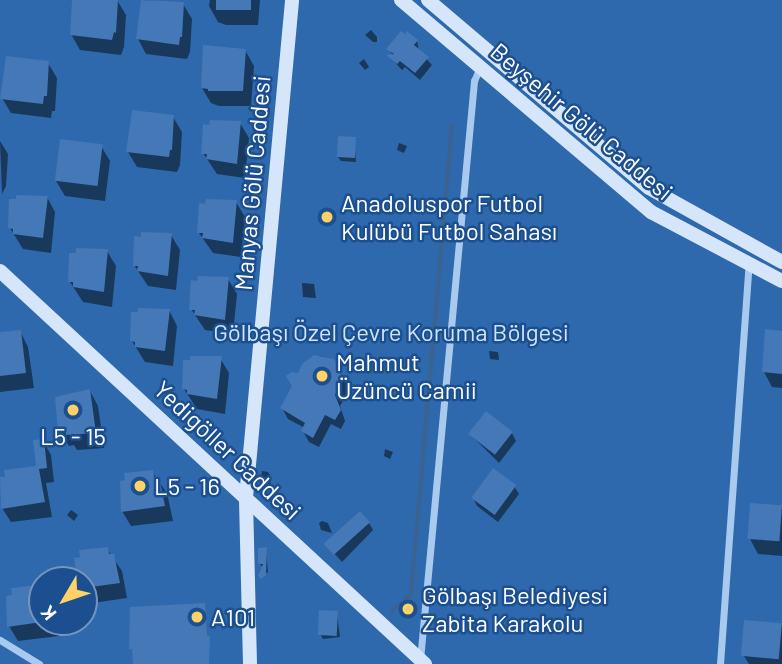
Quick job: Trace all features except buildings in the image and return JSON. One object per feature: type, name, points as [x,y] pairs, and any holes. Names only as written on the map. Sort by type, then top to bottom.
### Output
[{"type":"street","name":"Manyas Gölü Caddesi","points":[[250,664],[246,497],[292,0]]},
{"type":"street","name":"Beyşehir Gölü Caddesi","points":[[401,0],[651,212],[782,281]]},
{"type":"street","points":[[428,0],[664,199],[782,262]]},
{"type":"street","points":[[467,54],[478,40]]},
{"type":"street","points":[[422,663],[474,81],[503,62]]},
{"type":"street","points":[[720,664],[749,264]]},
{"type":"street","name":"Yedigöller Caddesi","points":[[0,271],[422,663]]},
{"type":"street","points":[[0,640],[39,664]]},
{"type":"green space","name":"Gölbaşı Özel Çevre Koruma Bölgesi","points":[[0,0],[782,0],[782,664],[0,664]]},
{"type":"waterway","points":[[392,611],[411,594],[452,126]]},
{"type":"place","name":"Anadoluspor Futbol Kulübü Futbol Sahası","points":[[327,217]]},
{"type":"place","name":"Mahmut Üzüncü Camii","points":[[322,376]]},
{"type":"place","name":"L5 - 15","points":[[73,410]]},
{"type":"place","name":"L5 - 16","points":[[140,486]]},
{"type":"place","name":"Gölbaşı Belediyesi Zabita Karakolu","points":[[408,609]]},
{"type":"place","name":"A101","points":[[197,617]]}]
